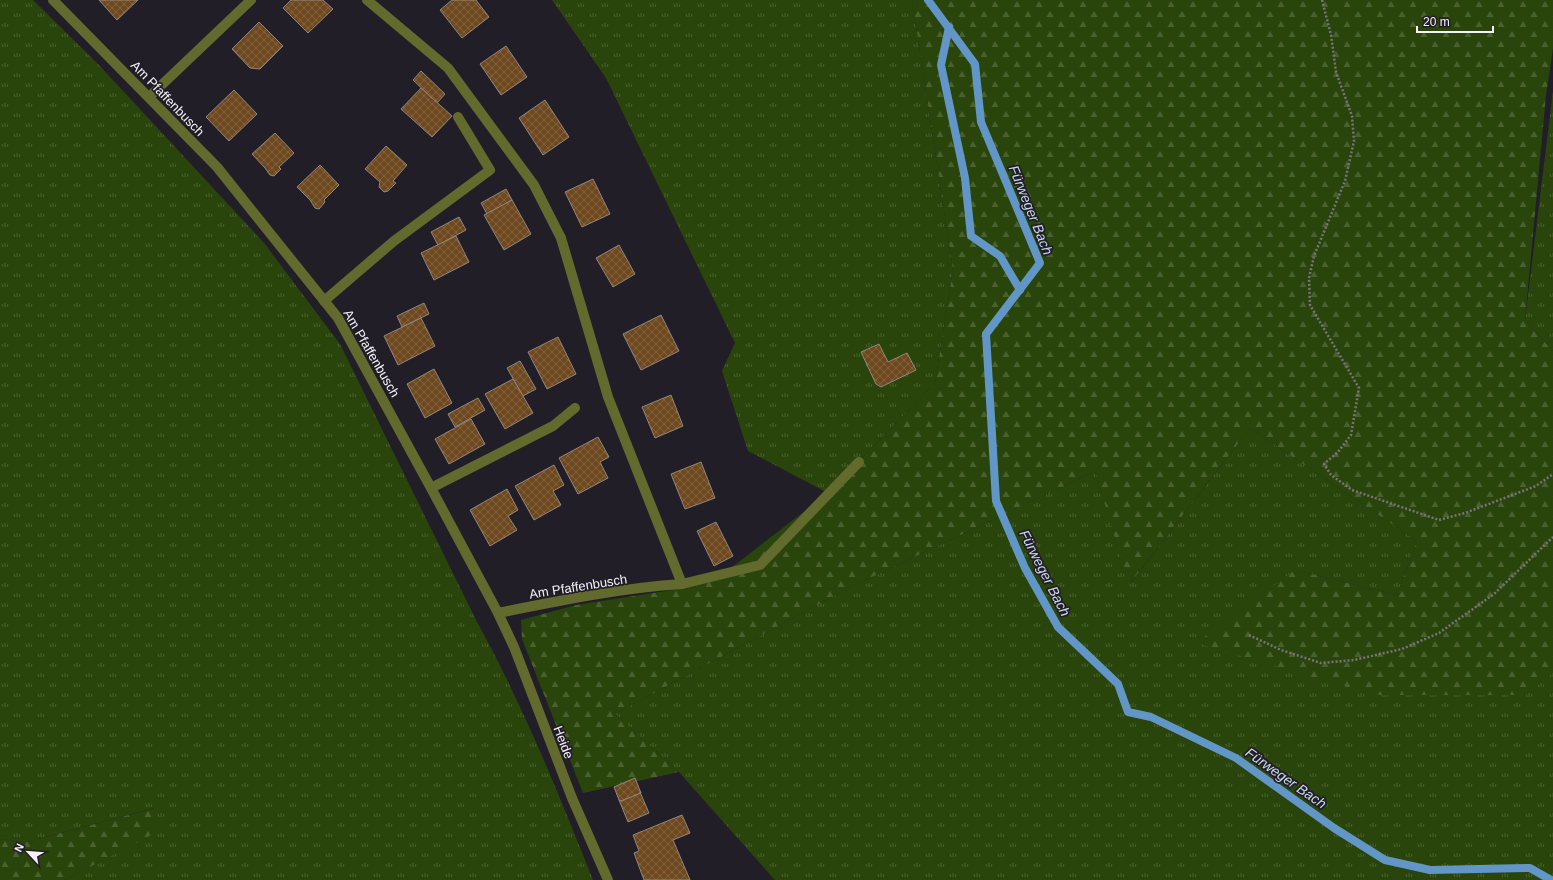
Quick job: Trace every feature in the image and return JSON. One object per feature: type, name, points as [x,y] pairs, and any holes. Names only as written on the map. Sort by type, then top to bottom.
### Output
[{"type":"street","name":"Am Pfaffenbusch","points":[[53,0],[217,167],[338,318],[498,613],[574,598],[664,585],[682,584],[760,565],[859,462]]},
{"type":"street","points":[[149,98],[251,0]]},
{"type":"street","points":[[367,0],[448,68],[534,185],[561,238],[608,397],[682,584]]},
{"type":"street","points":[[324,301],[394,241],[490,170],[458,117]]},
{"type":"street","points":[[431,488],[553,426],[575,408]]},
{"type":"street","name":"Heide","points":[[498,613],[514,646],[572,798],[608,880]]},
{"type":"path","points":[[1322,0],[1331,35],[1336,72],[1352,116],[1354,140],[1345,181],[1314,256],[1308,278],[1310,306],[1360,388],[1351,435],[1338,452],[1324,464],[1330,475],[1352,490],[1439,520],[1536,486],[1553,474]]},
{"type":"path","points":[[1249,634],[1281,650],[1321,663],[1354,660],[1402,649],[1439,633],[1494,594],[1553,537]]},
{"type":"green space","points":[[0,0],[33,0],[98,64],[264,243],[340,344],[476,620],[509,683],[553,781],[593,880],[65,880],[150,835],[154,808],[27,842],[0,839]]},
{"type":"green space","points":[[552,0],[912,0],[953,270],[935,383],[828,493],[748,451],[722,371],[735,343],[606,78]]},
{"type":"green space","points":[[912,0],[1553,0],[1553,48],[1546,95],[1525,320],[1553,351],[1553,673],[1526,695],[1381,695],[1371,694],[1196,643],[1295,570],[1397,595],[1417,541],[1250,428],[1129,585],[1095,471],[849,588],[615,714],[679,772],[583,793],[522,639],[521,620],[576,605],[685,588],[731,568],[828,493],[935,383],[953,270]]},
{"type":"green space","points":[[1553,91],[1553,351],[1525,320]]},
{"type":"green space","points":[[1250,428],[1417,541],[1397,595],[1295,570],[1553,672],[1553,880],[775,880],[679,772],[615,714],[849,588],[1095,471],[1130,584]]},
{"type":"green space","points":[[155,808],[151,835],[65,880],[0,880],[0,839],[27,842]]},
{"type":"building","points":[[99,0],[138,0],[117,20]]},
{"type":"building","points":[[291,0],[323,0],[333,9],[308,33],[283,8]]},
{"type":"building","points":[[452,0],[476,0],[489,17],[462,38],[440,10]]},
{"type":"building","points":[[259,22],[283,46],[260,69],[250,68],[232,49]]},
{"type":"building","points":[[506,46],[527,77],[501,95],[480,64]]},
{"type":"building","points":[[421,71],[445,94],[437,103],[413,80]]},
{"type":"building","points":[[421,88],[452,116],[432,137],[401,109]]},
{"type":"building","points":[[234,90],[257,114],[229,141],[206,117]]},
{"type":"building","points":[[545,100],[569,137],[543,155],[519,118]]},
{"type":"building","points":[[275,133],[294,153],[279,167],[281,169],[274,176],[270,175],[252,154]]},
{"type":"building","points":[[386,146],[407,165],[393,181],[396,183],[388,191],[384,192],[379,187],[380,182],[365,169]]},
{"type":"building","points":[[320,165],[339,185],[324,200],[325,202],[319,209],[315,208],[310,200],[297,187]]},
{"type":"building","points":[[593,179],[610,214],[582,227],[565,192]]},
{"type":"building","points":[[506,189],[512,200],[487,214],[481,203]]},
{"type":"building","points":[[512,200],[531,234],[504,250],[484,215]]},
{"type":"building","points":[[459,217],[466,230],[438,245],[431,232]]},
{"type":"building","points":[[456,236],[469,262],[434,280],[421,253]]},
{"type":"building","points":[[619,245],[635,274],[613,287],[596,258]]},
{"type":"building","points":[[424,303],[429,314],[402,327],[397,316]]},
{"type":"building","points":[[661,315],[679,351],[641,370],[623,334]]},
{"type":"building","points":[[421,318],[435,346],[398,365],[384,336]]},
{"type":"building","points":[[558,337],[576,374],[547,389],[528,352]]},
{"type":"building","points":[[879,344],[888,362],[907,353],[916,370],[881,387],[876,384],[861,352]]},
{"type":"building","points":[[520,361],[536,389],[523,396],[507,368]]},
{"type":"building","points":[[434,369],[452,403],[425,418],[407,384]]},
{"type":"building","points":[[513,379],[533,413],[505,429],[485,394]]},
{"type":"building","points":[[671,395],[683,426],[655,438],[642,407]]},
{"type":"building","points":[[478,398],[485,410],[455,427],[448,414]]},
{"type":"building","points":[[471,419],[485,444],[449,464],[435,439]]},
{"type":"building","points":[[598,437],[609,457],[600,462],[608,478],[578,494],[559,458]]},
{"type":"building","points":[[701,462],[715,498],[685,509],[671,474]]},
{"type":"building","points":[[554,465],[564,485],[553,491],[561,505],[534,520],[515,486]]},
{"type":"building","points":[[507,489],[518,510],[508,516],[517,530],[490,546],[470,510]]},
{"type":"building","points":[[716,522],[733,556],[714,566],[697,531]]},
{"type":"building","points":[[635,778],[641,793],[621,801],[619,800],[614,787]]},
{"type":"building","points":[[641,793],[649,813],[628,822],[619,800],[621,801]]},
{"type":"building","points":[[682,815],[690,833],[673,840],[690,880],[644,880],[634,853],[639,851],[633,835]]},
{"type":"waterway","name":"Fürweger Bach","points":[[928,0],[975,64],[981,122],[1040,263],[986,334],[996,501],[1025,568],[1058,627],[1118,684],[1128,712],[1151,717],[1236,758],[1334,828],[1385,860],[1430,870],[1530,868],[1551,880]]},
{"type":"waterway","points":[[949,27],[941,65],[965,178],[971,236],[1000,256],[1020,290]]}]
